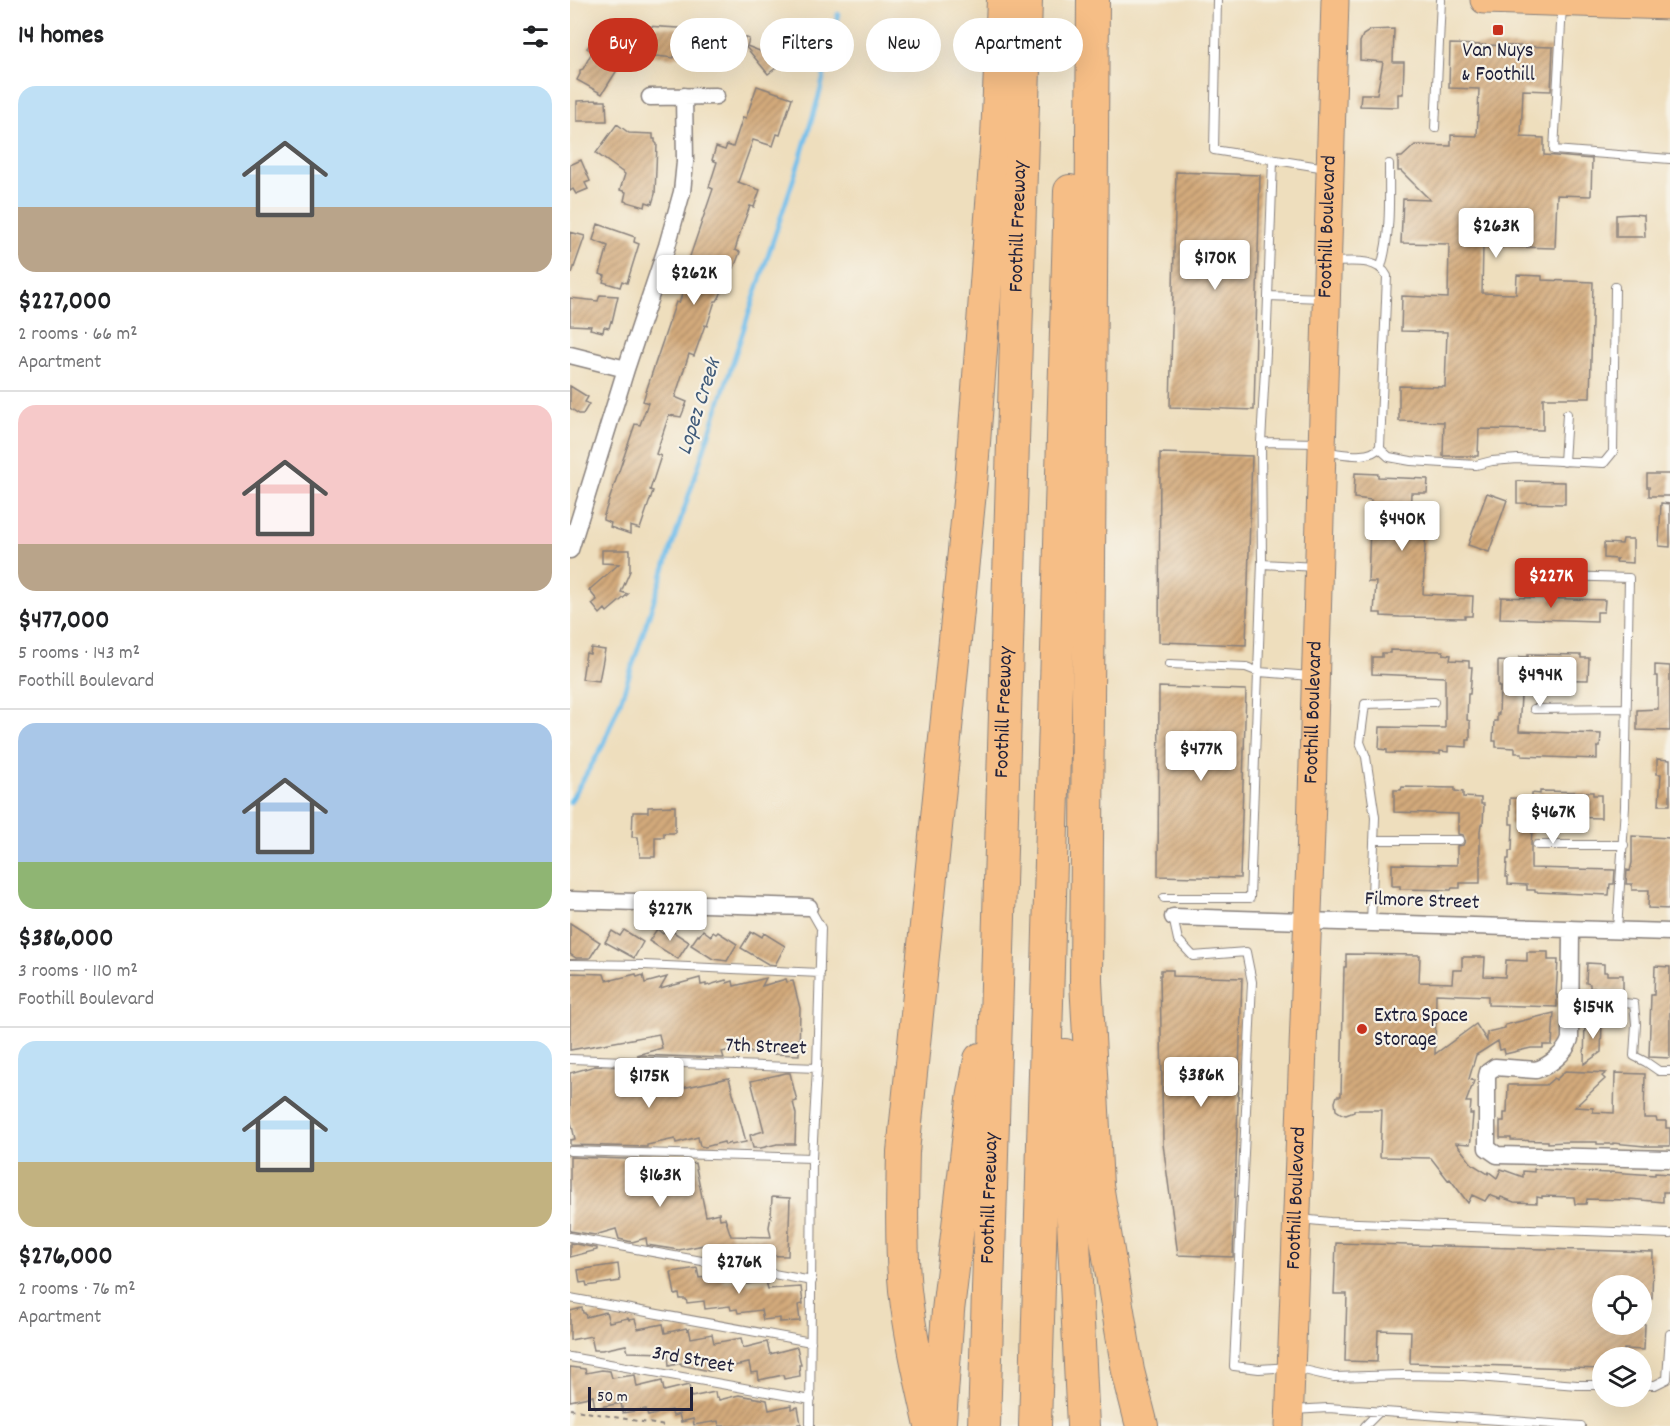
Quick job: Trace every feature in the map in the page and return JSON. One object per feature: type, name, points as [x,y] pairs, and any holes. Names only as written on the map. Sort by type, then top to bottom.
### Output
[{"type":"highway","points":[[1076,0],[1084,35],[1086,981],[1097,1185],[1128,1371],[1142,1426]]},
{"type":"highway","points":[[1035,1426],[1056,703],[1084,35],[1093,0]]},
{"type":"highway","points":[[931,1426],[914,1351],[905,1290],[902,1224],[903,1152],[972,470],[997,138],[1014,14]]},
{"type":"highway","name":"Foothill Freeway","points":[[984,1426],[997,1020],[1014,14]]},
{"type":"highway","points":[[1056,703],[1065,1061],[1083,1426]]},
{"type":"highway","points":[[939,1426],[948,1311],[973,1099],[979,1062],[997,1020]]},
{"type":"main road","name":"Foothill Boulevard","points":[[1289,1418],[1315,676],[1335,0]]},
{"type":"main road","points":[[1484,0],[1670,6]]},
{"type":"street","points":[[570,550],[667,246],[682,192],[686,162],[684,96]]},
{"type":"street","points":[[650,97],[716,96]]},
{"type":"street","points":[[570,355],[626,369]]},
{"type":"street","points":[[570,900],[809,908]]},
{"type":"street","name":"Filmore Street","points":[[1173,917],[1670,932]]},
{"type":"street","points":[[1571,928],[1570,1039],[1563,1052],[1541,1068],[1536,1070],[1495,1067],[1488,1072],[1486,1076],[1486,1148],[1497,1155],[1670,1159]]},
{"type":"lane","points":[[1217,0],[1214,150],[1330,168]]},
{"type":"lane","points":[[1435,128],[1441,0]]},
{"type":"lane","points":[[1562,3],[1554,150],[1670,159]]},
{"type":"lane","points":[[1164,898],[1250,898],[1262,564],[1261,442],[1273,160]]},
{"type":"lane","points":[[1381,267],[1390,223],[1389,165]]},
{"type":"lane","points":[[1261,442],[1322,447],[1366,455],[1376,452],[1379,448],[1388,276],[1384,269],[1374,263],[1327,262]]},
{"type":"lane","points":[[1379,448],[1389,457],[1411,461],[1476,465],[1518,459],[1604,463],[1613,452],[1615,287]]},
{"type":"lane","points":[[1268,296],[1326,298]]},
{"type":"lane","points":[[1564,462],[1567,414]]},
{"type":"lane","points":[[1262,564],[1318,567]]},
{"type":"lane","points":[[1528,575],[1629,578],[1624,845],[1617,930]]},
{"type":"lane","points":[[1169,664],[1246,667],[1259,672],[1315,676]]},
{"type":"lane","points":[[1371,923],[1375,817],[1366,757],[1360,742],[1365,704],[1434,702]]},
{"type":"lane","points":[[1534,709],[1626,708]]},
{"type":"lane","points":[[1374,840],[1459,840]]},
{"type":"lane","points":[[1537,845],[1624,845]]},
{"type":"lane","points":[[809,908],[820,928],[817,1068],[812,1158],[810,1426]]},
{"type":"lane","points":[[1173,917],[1178,940],[1193,956],[1246,952],[1252,982],[1233,1366],[1259,1370],[1291,1367],[1334,1377],[1403,1374],[1592,1385]]},
{"type":"lane","points":[[570,964],[820,973]]},
{"type":"lane","points":[[1614,1002],[1634,1004],[1636,1024],[1634,1056],[1659,1071],[1670,1071]]},
{"type":"lane","name":"7th Street","points":[[570,1059],[817,1068]]},
{"type":"lane","points":[[570,1151],[812,1158]]},
{"type":"lane","points":[[1296,1219],[1670,1234]]},
{"type":"lane","points":[[570,1237],[812,1281]]},
{"type":"lane","points":[[570,1298],[811,1342]]},
{"type":"lane","points":[[1652,1385],[1667,1379],[1670,1334]]},
{"type":"lane","name":"3rd Street","points":[[570,1357],[811,1400]]},
{"type":"lane","points":[[1289,1418],[1328,1408],[1581,1426]]},
{"type":"lane","points":[[1365,1426],[1380,1412]]},
{"type":"path","points":[[570,1409],[665,1426]]},
{"type":"building","points":[[658,27],[670,27],[670,58],[658,56]]},
{"type":"building","points":[[1394,29],[1393,62],[1404,62],[1403,94],[1398,94],[1398,107],[1360,106],[1361,94],[1377,94],[1383,62],[1360,60],[1360,42],[1363,35],[1371,30]]},
{"type":"building","points":[[1450,44],[1553,47],[1551,91],[1523,90],[1521,137],[1544,138],[1544,155],[1592,159],[1591,196],[1557,195],[1555,248],[1483,246],[1482,293],[1516,294],[1517,275],[1542,276],[1542,280],[1593,282],[1590,398],[1543,398],[1543,430],[1479,429],[1478,456],[1443,456],[1444,422],[1399,421],[1399,386],[1445,387],[1447,332],[1401,331],[1402,296],[1448,298],[1449,244],[1401,243],[1403,199],[1430,200],[1401,171],[1398,171],[1398,157],[1402,157],[1415,145],[1451,146],[1451,135],[1477,136],[1479,89],[1449,88]]},
{"type":"building","points":[[748,46],[760,51],[760,64],[748,49]]},
{"type":"building","points":[[588,60],[588,72],[616,72],[602,94],[577,80],[580,70]]},
{"type":"building","points":[[757,86],[792,98],[780,135],[777,134],[773,146],[753,140],[738,182],[760,190],[754,207],[750,206],[742,227],[735,250],[740,252],[734,268],[730,266],[720,296],[715,301],[694,356],[689,354],[675,397],[687,402],[681,417],[669,415],[656,454],[661,456],[650,490],[653,491],[640,529],[630,526],[630,534],[610,527],[611,523],[603,518],[635,424],[640,425],[648,403],[643,401],[676,302],[679,303],[688,278],[683,277],[713,189],[709,187],[717,162],[712,160],[716,147],[725,150],[727,145],[733,147]]},
{"type":"building","points":[[577,101],[606,101],[607,121],[577,121]]},
{"type":"building","points":[[617,124],[629,133],[653,134],[653,139],[657,144],[655,194],[652,204],[646,202],[645,207],[624,201],[626,192],[620,190],[625,174],[596,153]]},
{"type":"building","points":[[581,160],[590,181],[585,183],[588,189],[576,194],[573,189],[570,191],[570,165]]},
{"type":"building","points":[[1176,172],[1260,175],[1254,410],[1170,407]]},
{"type":"building","points":[[1616,215],[1644,215],[1645,237],[1616,237]]},
{"type":"building","points":[[598,224],[635,237],[634,242],[639,244],[627,283],[622,281],[620,287],[603,282],[605,276],[600,274],[608,246],[593,240]]},
{"type":"building","points":[[570,232],[585,236],[572,273],[570,273]]},
{"type":"building","points":[[600,295],[618,296],[609,328],[604,327],[603,332],[590,329],[591,326],[570,325],[570,298],[598,301]]},
{"type":"building","points":[[570,386],[588,397],[585,402],[589,404],[583,414],[570,408]]},
{"type":"building","points":[[1160,453],[1252,456],[1246,645],[1159,642]]},
{"type":"building","points":[[1355,473],[1378,474],[1378,477],[1428,479],[1427,493],[1411,493],[1410,520],[1426,520],[1423,594],[1473,596],[1472,616],[1465,616],[1465,618],[1400,617],[1381,616],[1381,613],[1374,613],[1376,582],[1368,582],[1371,500],[1354,498]]},
{"type":"building","points":[[1647,474],[1670,474],[1670,496],[1649,496]]},
{"type":"building","points":[[1517,481],[1565,482],[1565,504],[1517,503]]},
{"type":"building","points":[[1487,493],[1507,500],[1489,552],[1468,545]]},
{"type":"building","points":[[1661,503],[1670,504],[1670,547],[1659,546]]},
{"type":"building","points":[[1623,539],[1633,539],[1633,563],[1616,562],[1617,559],[1604,558],[1604,543],[1622,544]]},
{"type":"building","points":[[602,550],[630,550],[630,571],[621,592],[628,594],[607,612],[605,609],[600,614],[592,604],[597,600],[589,590],[619,564],[602,563]]},
{"type":"building","points":[[1501,597],[1605,600],[1604,612],[1597,612],[1597,621],[1500,618]]},
{"type":"building","points":[[591,648],[605,650],[599,681],[582,679],[586,653],[590,654]]},
{"type":"building","points":[[1390,650],[1443,651],[1443,654],[1451,655],[1450,660],[1469,661],[1469,667],[1472,667],[1467,720],[1470,721],[1470,740],[1467,740],[1467,747],[1448,746],[1448,752],[1440,751],[1440,754],[1387,753],[1387,750],[1379,749],[1380,727],[1445,728],[1445,677],[1372,674],[1372,657],[1382,657],[1382,653],[1390,653]]},
{"type":"building","points":[[1528,654],[1581,655],[1581,658],[1589,658],[1588,680],[1523,679],[1519,731],[1601,734],[1600,747],[1597,747],[1597,759],[1522,756],[1522,753],[1515,753],[1515,748],[1496,747],[1496,741],[1493,741],[1494,721],[1497,721],[1497,714],[1499,714],[1498,661],[1520,662],[1520,657],[1528,657]]},
{"type":"building","points":[[1655,665],[1670,666],[1670,731],[1637,730],[1637,710],[1658,709],[1658,676],[1655,676]]},
{"type":"building","points":[[1159,687],[1246,690],[1240,878],[1158,876]]},
{"type":"building","points":[[1657,759],[1670,760],[1670,805],[1659,805],[1661,774],[1657,774]]},
{"type":"building","points":[[1402,787],[1455,788],[1455,791],[1463,792],[1463,797],[1481,798],[1481,804],[1484,804],[1483,824],[1481,824],[1480,831],[1480,883],[1460,883],[1460,888],[1451,890],[1400,889],[1400,886],[1392,886],[1392,864],[1457,865],[1457,846],[1463,845],[1465,841],[1463,835],[1458,834],[1458,814],[1394,812],[1394,790],[1401,790]]},
{"type":"building","points":[[1540,791],[1593,792],[1593,795],[1601,795],[1601,818],[1535,816],[1535,832],[1532,832],[1531,844],[1531,868],[1615,870],[1614,884],[1610,884],[1609,895],[1535,892],[1535,890],[1527,890],[1527,885],[1508,884],[1507,859],[1509,859],[1509,851],[1512,851],[1513,824],[1510,824],[1510,798],[1532,799],[1532,793],[1540,794]]},
{"type":"building","points":[[675,806],[675,833],[664,833],[664,837],[655,837],[655,857],[640,857],[638,837],[632,837],[633,812],[648,812],[648,807]]},
{"type":"building","points":[[1632,836],[1670,838],[1670,909],[1648,908],[1649,890],[1632,890],[1632,884],[1626,884],[1627,870],[1630,871],[1632,863]]},
{"type":"building","points":[[570,923],[600,942],[590,958],[576,958],[570,954]]},
{"type":"building","points":[[667,928],[689,942],[678,959],[649,941],[657,929],[663,934]]},
{"type":"building","points":[[624,930],[643,942],[634,958],[605,942],[612,931],[620,936]]},
{"type":"building","points":[[703,930],[711,936],[713,932],[716,934],[718,932],[737,944],[727,961],[713,959],[691,945]]},
{"type":"building","points":[[751,932],[762,937],[764,933],[785,946],[775,965],[768,964],[741,948]]},
{"type":"building","points":[[1527,952],[1548,952],[1548,960],[1558,960],[1557,1007],[1488,1005],[1488,996],[1436,994],[1435,1054],[1476,1024],[1487,1041],[1487,1032],[1505,1028],[1505,1025],[1554,1013],[1552,1045],[1505,1054],[1504,1049],[1500,1050],[1498,1041],[1476,1055],[1469,1079],[1474,1081],[1466,1102],[1471,1102],[1470,1114],[1473,1114],[1470,1144],[1456,1143],[1472,1164],[1497,1178],[1501,1169],[1523,1177],[1523,1171],[1534,1172],[1534,1169],[1670,1174],[1670,1192],[1663,1192],[1663,1202],[1587,1199],[1586,1204],[1575,1204],[1574,1197],[1542,1196],[1542,1198],[1537,1197],[1537,1203],[1514,1202],[1489,1195],[1485,1201],[1472,1195],[1468,1203],[1431,1158],[1380,1157],[1382,1110],[1354,1110],[1346,1115],[1336,1110],[1337,1096],[1341,1096],[1346,954],[1420,955],[1419,982],[1452,983],[1453,970],[1462,970],[1462,957],[1485,957],[1484,976],[1505,977],[1506,960],[1527,961]]},
{"type":"building","points":[[1587,963],[1604,964],[1604,972],[1607,972],[1607,975],[1623,975],[1623,990],[1590,988],[1590,984],[1586,983]]},
{"type":"building","points":[[1655,966],[1670,967],[1670,1058],[1649,1057],[1651,995],[1654,995]]},
{"type":"building","points":[[1161,970],[1173,970],[1173,976],[1242,978],[1233,1257],[1178,1255],[1163,1144]]},
{"type":"building","points":[[570,973],[604,974],[606,980],[636,974],[637,977],[643,975],[645,983],[667,977],[660,989],[700,978],[701,985],[706,984],[706,986],[726,980],[727,983],[733,981],[734,986],[766,978],[762,986],[786,979],[787,982],[793,981],[800,1008],[799,1055],[774,1054],[774,1048],[744,1053],[743,1047],[722,1052],[724,1058],[637,1055],[662,1048],[659,1034],[570,1050]]},
{"type":"building","points":[[1585,1021],[1602,1021],[1601,1052],[1584,1064]]},
{"type":"building","points":[[595,1066],[677,1069],[664,1073],[668,1091],[729,1078],[746,1142],[725,1145],[724,1142],[705,1147],[700,1146],[698,1137],[676,1143],[675,1139],[647,1145],[647,1147],[570,1145],[570,1140],[575,1139],[570,1118],[570,1073]]},
{"type":"building","points":[[1565,1071],[1606,1073],[1602,1076],[1605,1079],[1575,1107],[1593,1108],[1593,1112],[1614,1113],[1615,1073],[1645,1074],[1644,1118],[1666,1121],[1666,1128],[1670,1128],[1670,1146],[1597,1144],[1597,1142],[1548,1143],[1548,1141],[1500,1138],[1500,1121],[1504,1121],[1504,1113],[1507,1113],[1508,1085],[1546,1085],[1554,1078],[1556,1080]]},
{"type":"building","points":[[790,1073],[797,1101],[793,1102],[796,1114],[795,1144],[753,1148],[750,1135],[764,1131],[751,1081]]},
{"type":"building","points":[[570,1157],[651,1160],[653,1168],[672,1163],[673,1167],[695,1163],[706,1216],[719,1213],[720,1219],[725,1218],[731,1236],[771,1237],[769,1227],[772,1197],[790,1198],[788,1256],[740,1255],[740,1245],[705,1251],[704,1245],[679,1250],[647,1245],[646,1238],[632,1242],[619,1239],[616,1229],[595,1235],[570,1231]]},
{"type":"building","points":[[570,1243],[597,1248],[597,1250],[570,1257]]},
{"type":"building","points":[[1336,1243],[1653,1252],[1652,1299],[1652,1275],[1592,1275],[1592,1335],[1645,1335],[1644,1347],[1592,1347],[1592,1369],[1410,1363],[1411,1331],[1378,1330],[1377,1362],[1345,1361],[1347,1294],[1334,1294]]},
{"type":"building","points":[[618,1264],[620,1281],[587,1286],[586,1282],[580,1283],[578,1270]]},
{"type":"building","points":[[697,1268],[699,1278],[722,1275],[723,1282],[745,1279],[748,1284],[766,1281],[768,1289],[801,1287],[803,1304],[798,1305],[800,1321],[780,1322],[780,1318],[763,1320],[761,1310],[738,1313],[737,1309],[731,1310],[730,1306],[705,1309],[704,1301],[687,1303],[686,1299],[680,1299],[679,1294],[675,1295],[671,1272]]},
{"type":"building","points":[[582,1308],[586,1317],[606,1312],[609,1322],[635,1319],[638,1329],[663,1324],[665,1333],[686,1328],[689,1329],[691,1338],[712,1334],[714,1343],[741,1338],[743,1348],[767,1342],[770,1354],[797,1347],[801,1365],[799,1365],[800,1376],[784,1379],[783,1375],[759,1380],[758,1372],[751,1373],[749,1363],[709,1371],[681,1365],[681,1363],[669,1366],[668,1353],[628,1352],[626,1345],[594,1350],[591,1336],[570,1340],[570,1311]]},
{"type":"building","points":[[570,1367],[585,1369],[586,1373],[610,1371],[612,1378],[635,1375],[637,1387],[662,1381],[664,1391],[689,1385],[691,1397],[715,1392],[719,1400],[739,1395],[767,1400],[769,1410],[791,1405],[791,1409],[798,1407],[801,1424],[798,1426],[719,1426],[718,1421],[694,1425],[693,1419],[681,1422],[679,1414],[673,1416],[671,1410],[648,1416],[646,1409],[623,1413],[621,1403],[595,1408],[593,1396],[570,1401]]},
{"type":"waterway","name":"Lopez Creek","points":[[570,802],[602,747],[622,697],[801,156],[820,92],[838,14]]},
{"type":"place","name":"Van Nuys & Foothill","points":[[1498,30]]},
{"type":"place","name":"Extra Space Storage","points":[[1362,1029]]}]
